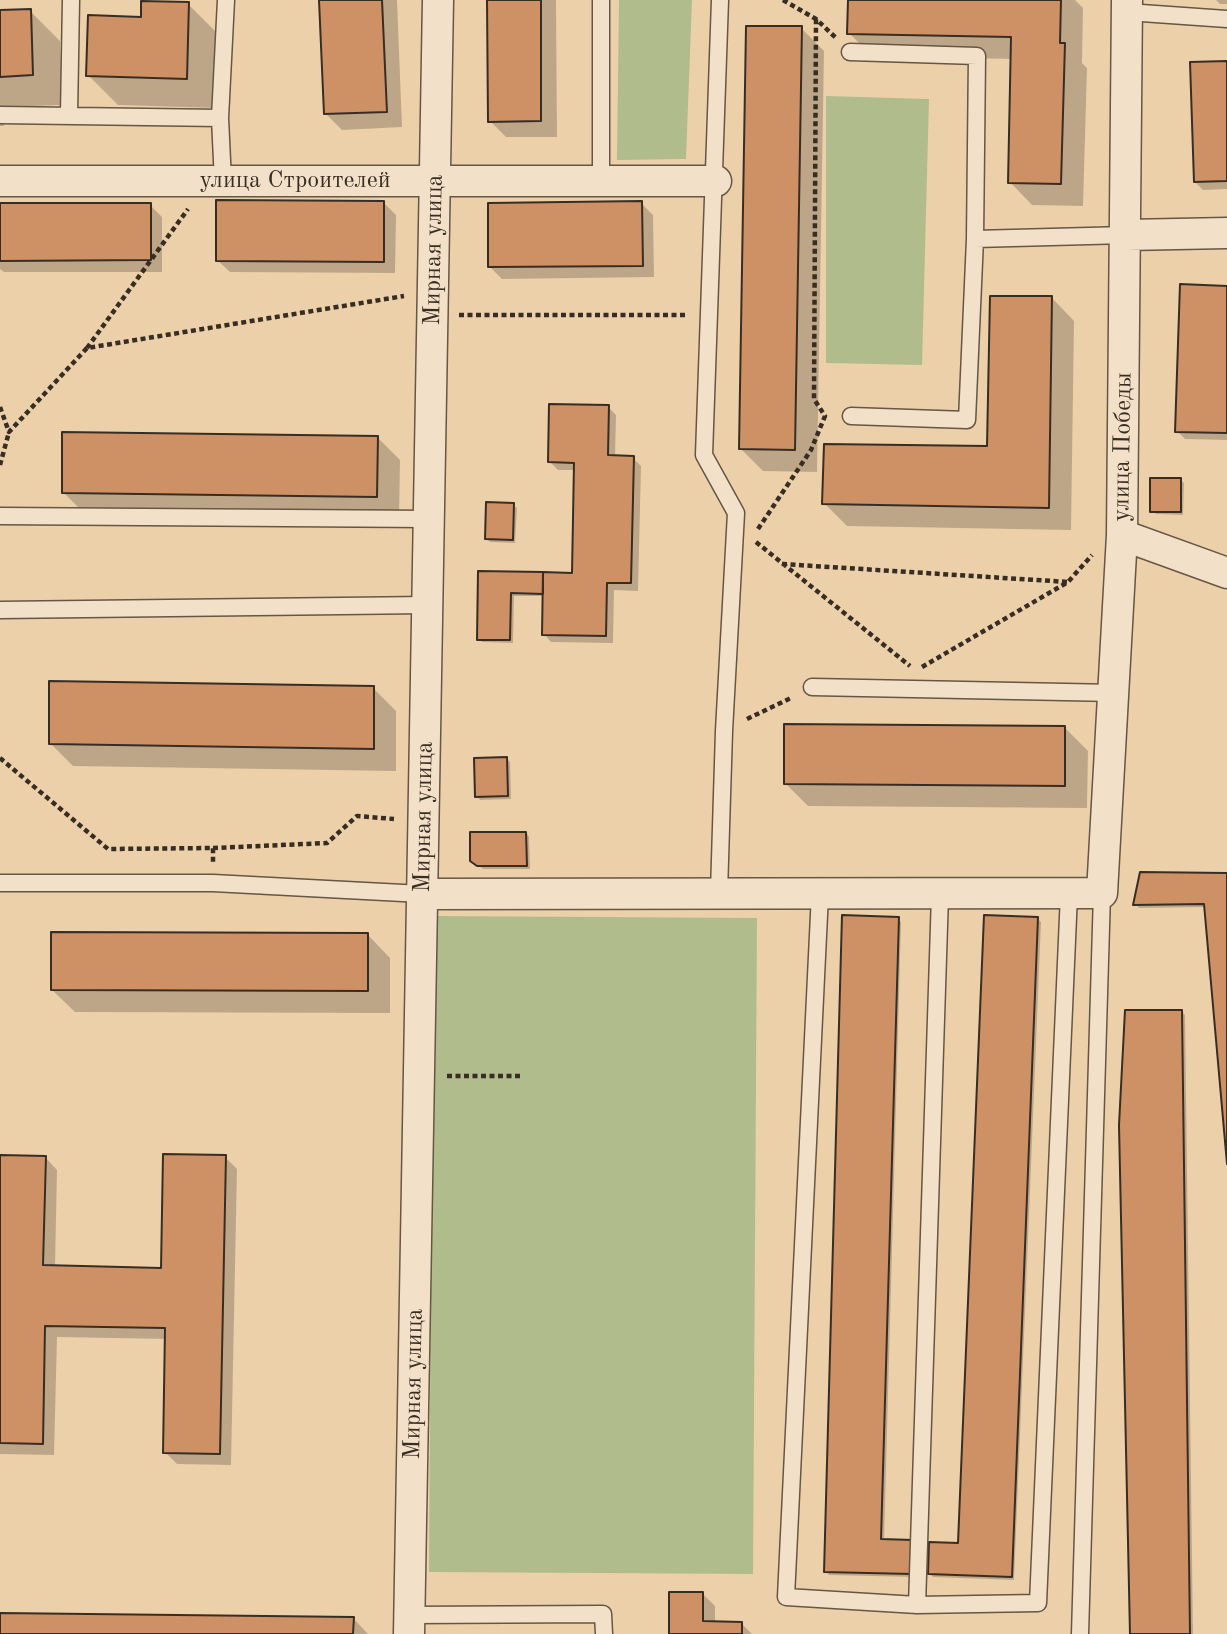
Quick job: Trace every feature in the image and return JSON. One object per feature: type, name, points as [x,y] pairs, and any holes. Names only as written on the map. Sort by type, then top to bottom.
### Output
[{"type":"street","name":"Мирная улица","points":[[410,1624],[438,0]]},
{"type":"street","name":"улица Победы","points":[[1102,893],[1122,535],[1127,235],[1127,6]]},
{"type":"street","name":"улица Строителей","points":[[0,181],[716,181]]},
{"type":"street","points":[[1127,235],[1227,233]]},
{"type":"street","points":[[1122,535],[1227,573]]},
{"type":"street","points":[[422,894],[1102,893]]},
{"type":"lane","points":[[69,115],[71,0]]},
{"type":"lane","points":[[216,181],[226,0]]},
{"type":"lane","points":[[601,0],[601,182]]},
{"type":"lane","points":[[719,892],[724,731],[736,513],[704,455],[716,181],[720,0]]},
{"type":"lane","points":[[1127,6],[1193,19],[1227,19]]},
{"type":"lane","points":[[850,52],[977,56],[975,239],[967,420],[851,416]]},
{"type":"lane","points":[[0,115],[220,118]]},
{"type":"lane","points":[[975,239],[1127,235]]},
{"type":"lane","points":[[0,516],[429,519]]},
{"type":"lane","points":[[0,610],[427,605]]},
{"type":"lane","points":[[812,687],[1115,693]]},
{"type":"lane","points":[[0,883],[213,883],[422,894]]},
{"type":"lane","points":[[1080,1634],[1102,893]]},
{"type":"lane","points":[[820,894],[786,1597],[917,1605],[1038,1603],[1069,894]]},
{"type":"lane","points":[[917,1605],[940,895]]},
{"type":"lane","points":[[410,1624],[603,1614],[604,1634]]},
{"type":"path","points":[[783,0],[816,19],[850,52]]},
{"type":"path","points":[[816,19],[814,399],[825,416],[811,450],[752,539],[916,671],[1068,582],[1093,553]]},
{"type":"path","points":[[0,465],[9,432],[87,348],[216,181]]},
{"type":"path","points":[[87,348],[433,303],[710,315]]},
{"type":"path","points":[[0,407],[9,432]]},
{"type":"path","points":[[782,564],[1068,582]]},
{"type":"path","points":[[724,731],[812,687]]},
{"type":"path","points":[[0,758],[108,849],[327,843],[357,816],[405,819]]},
{"type":"path","points":[[213,883],[214,848]]},
{"type":"path","points":[[445,1076],[521,1076]]},
{"type":"green space","points":[[619,0],[692,0],[686,159],[617,160]]},
{"type":"green space","points":[[826,96],[929,99],[922,365],[826,363]]},
{"type":"green space","points":[[433,916],[757,918],[753,1574],[429,1572]]},
{"type":"building","points":[[319,0],[382,0],[387,112],[324,114]]},
{"type":"building","points":[[487,0],[541,0],[541,121],[488,122]]},
{"type":"building","points":[[848,0],[1061,0],[1060,43],[1065,43],[1061,184],[1008,183],[1011,37],[847,34]]},
{"type":"building","points":[[141,1],[189,2],[187,79],[86,76],[88,15],[141,17]]},
{"type":"building","points":[[31,9],[33,75],[0,77],[0,10]]},
{"type":"building","points":[[746,26],[802,26],[795,450],[739,449]]},
{"type":"building","points":[[1227,61],[1227,181],[1194,182],[1190,62]]},
{"type":"building","points":[[216,200],[384,201],[384,262],[216,261]]},
{"type":"building","points":[[642,201],[643,266],[488,267],[488,203]]},
{"type":"building","points":[[0,203],[151,203],[151,260],[0,261]]},
{"type":"building","points":[[1180,284],[1227,286],[1227,433],[1175,432]]},
{"type":"building","points":[[990,296],[1052,296],[1049,508],[822,504],[824,444],[987,446]]},
{"type":"building","points":[[549,404],[609,405],[608,455],[634,456],[631,583],[607,583],[606,636],[542,635],[543,572],[572,573],[574,463],[548,462]]},
{"type":"building","points":[[62,432],[378,436],[377,497],[62,493]]},
{"type":"building","points":[[1150,478],[1181,478],[1181,512],[1150,512]]},
{"type":"building","points":[[486,502],[514,503],[513,540],[485,539]]},
{"type":"building","points":[[478,571],[543,572],[543,594],[511,593],[510,640],[477,640]]},
{"type":"building","points":[[49,681],[374,686],[374,749],[49,744]]},
{"type":"building","points":[[784,724],[1065,726],[1065,786],[784,784]]},
{"type":"building","points":[[507,757],[508,796],[475,797],[474,758]]},
{"type":"building","points":[[470,832],[526,832],[527,866],[477,866],[470,861]]},
{"type":"building","points":[[1140,872],[1227,873],[1227,1164],[1204,904],[1133,905]]},
{"type":"building","points":[[842,915],[899,917],[881,1539],[913,1540],[912,1574],[824,1572]]},
{"type":"building","points":[[984,915],[1038,917],[1012,1577],[928,1574],[929,1542],[958,1543]]},
{"type":"building","points":[[51,932],[368,933],[368,991],[51,990]]},
{"type":"building","points":[[1125,1010],[1182,1010],[1190,1634],[1130,1634],[1119,1125]]},
{"type":"building","points":[[163,1154],[226,1155],[220,1454],[163,1453],[165,1328],[45,1326],[43,1444],[0,1443],[0,1155],[46,1156],[43,1265],[161,1268]]},
{"type":"building","points":[[669,1592],[703,1592],[703,1621],[742,1622],[742,1634],[669,1634]]},
{"type":"building","points":[[0,1613],[354,1617],[353,1634],[0,1634]]}]
